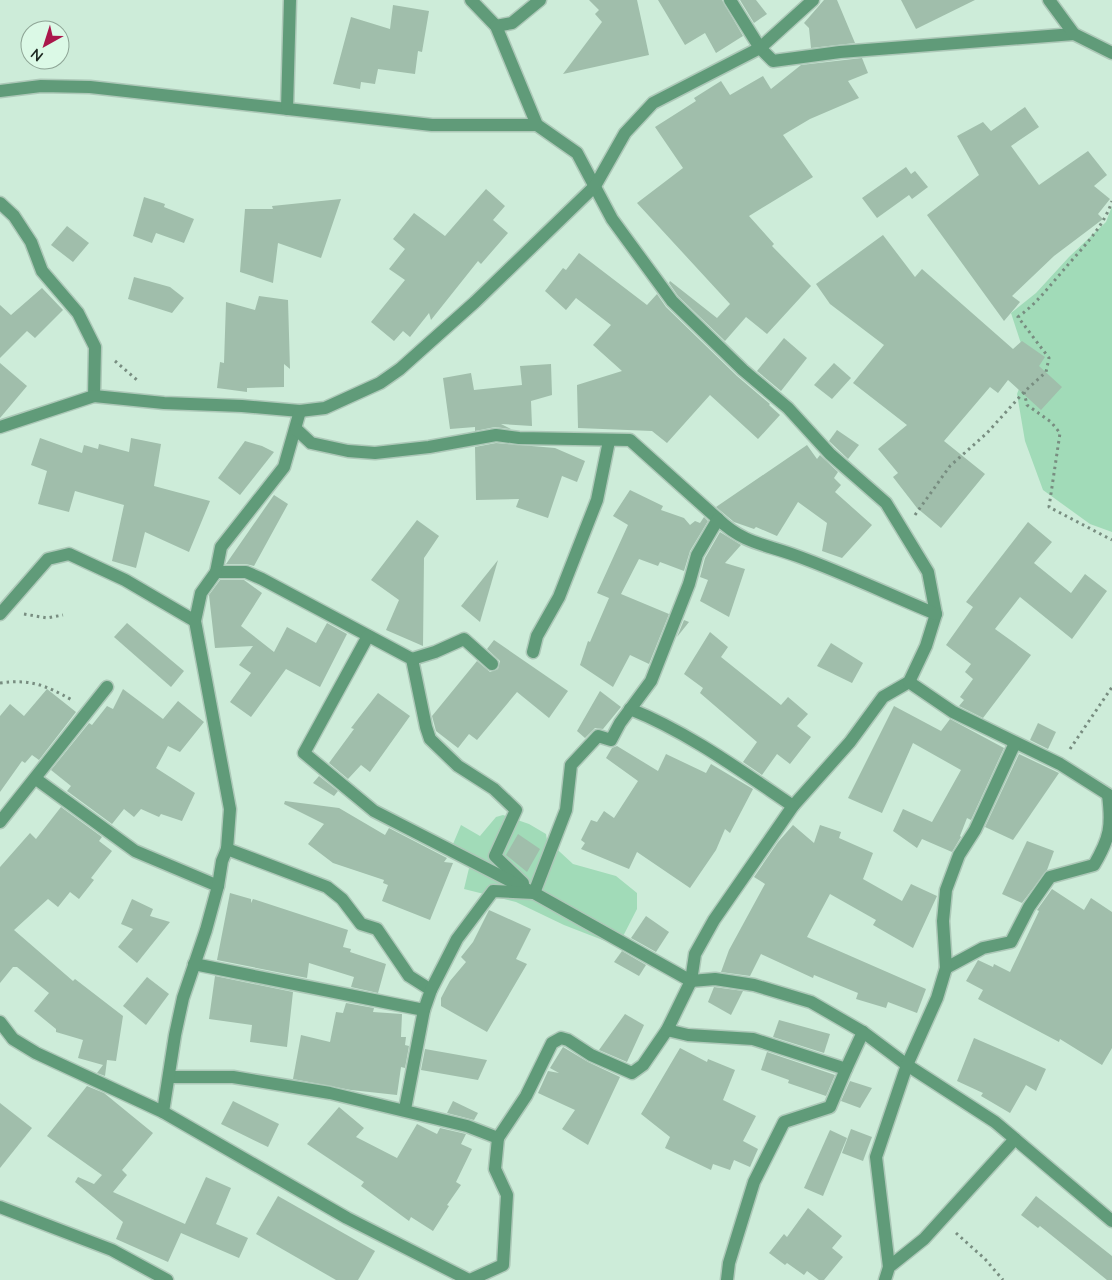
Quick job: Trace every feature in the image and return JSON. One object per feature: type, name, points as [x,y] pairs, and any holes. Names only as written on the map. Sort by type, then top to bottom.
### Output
[{"type":"street","points":[[287,109],[290,0]]},
{"type":"street","points":[[0,1022],[13,1039],[36,1053],[163,1112],[347,1218],[470,1280],[503,1265],[507,1195],[496,1169],[498,1138],[526,1096],[552,1043],[561,1038],[568,1040],[591,1054],[632,1073],[643,1065],[667,1030],[691,981],[695,954],[714,920],[793,806],[850,742],[883,697],[910,682],[926,646],[936,614],[928,572],[886,503],[830,454],[788,408],[742,370],[672,301],[612,219],[577,153],[538,125],[496,26],[471,0]]},
{"type":"street","points":[[496,26],[512,23],[540,0]]},
{"type":"street","points":[[730,0],[760,48],[773,62],[855,51],[1074,34]]},
{"type":"street","points":[[0,427],[94,396],[164,403],[242,406],[300,411],[325,408],[380,383],[400,369],[475,302],[595,186],[625,133],[653,103],[760,48],[813,0]]},
{"type":"street","points":[[1049,0],[1074,34],[1112,53]]},
{"type":"street","points":[[0,91],[41,86],[90,87],[432,125],[538,125]]},
{"type":"street","points":[[0,203],[14,216],[31,242],[42,270],[78,313],[95,347],[94,396]]},
{"type":"street","points":[[163,1112],[174,1035],[183,998],[218,886],[222,861],[228,849],[230,809],[195,621],[201,593],[216,572],[221,547],[284,467],[300,411]]},
{"type":"street","points":[[296,428],[311,444],[348,452],[375,453],[496,435],[519,438],[630,440],[732,532],[745,539],[796,556],[936,614]]},
{"type":"street","points":[[533,652],[537,636],[559,597],[597,500],[609,441]]},
{"type":"street","points":[[534,893],[566,810],[572,765],[598,736],[611,740],[630,709],[651,681],[689,584],[696,555],[718,519]]},
{"type":"street","points":[[1,614],[48,559],[69,554],[125,580],[195,621]]},
{"type":"street","points":[[216,572],[246,572],[281,588],[412,659],[435,652],[464,639],[492,664]]},
{"type":"street","points":[[368,636],[304,753],[374,811],[534,893],[691,981],[715,979],[773,991],[811,1002],[863,1032],[907,1064],[974,1108],[1015,1139],[1111,1220]]},
{"type":"street","points":[[412,659],[430,739],[458,766],[494,788],[516,810],[495,856],[534,893]]},
{"type":"street","points":[[910,682],[953,712],[1060,764],[1110,796],[1111,819],[1108,842],[1094,865],[1050,877],[1029,907],[1011,942],[984,948],[946,968]]},
{"type":"street","points":[[0,822],[36,779],[107,687]]},
{"type":"street","points":[[630,709],[648,716],[720,758],[793,806]]},
{"type":"street","points":[[885,1280],[889,1267],[876,1158],[907,1064],[937,998],[946,968],[944,921],[946,890],[960,855],[975,830],[1015,743]]},
{"type":"street","points":[[36,779],[135,851],[218,886]]},
{"type":"street","points":[[228,849],[327,887],[342,899],[361,924],[377,929],[409,976],[432,990]]},
{"type":"street","points":[[405,1109],[424,1010],[457,938],[493,891],[534,893]]},
{"type":"street","points":[[194,964],[424,1010]]},
{"type":"street","points":[[667,1030],[688,1035],[753,1040],[846,1069]]},
{"type":"street","points":[[727,1280],[729,1263],[754,1182],[784,1122],[830,1107],[863,1032]]},
{"type":"street","points":[[169,1077],[233,1076],[330,1093],[405,1109],[468,1126],[498,1138]]},
{"type":"street","points":[[889,1267],[924,1239],[1015,1139]]},
{"type":"street","points":[[0,1206],[112,1250],[166,1280]]},
{"type":"path","points":[[909,539],[909,523],[950,466],[987,433],[1024,392],[1046,372],[1049,358],[1018,317],[1034,306],[1077,256],[1107,216],[1112,201]]},
{"type":"path","points":[[91,341],[164,403]]},
{"type":"path","points":[[1024,392],[1027,405],[1051,422],[1060,433],[1049,507],[1112,540]]},
{"type":"path","points":[[1,614],[47,618],[63,615]]},
{"type":"path","points":[[0,683],[20,681],[42,684],[90,709]]},
{"type":"path","points":[[1060,764],[1112,687]]},
{"type":"path","points":[[942,1220],[985,1259],[1003,1280]]},
{"type":"green space","points":[[1112,206],[1112,532],[1090,524],[1043,490],[1025,441],[1017,394],[1028,365],[1011,313],[1036,293],[1069,257],[1106,222]]},
{"type":"green space","points":[[503,815],[529,824],[546,834],[547,840],[573,864],[616,876],[637,893],[637,909],[618,946],[564,925],[516,902],[464,889],[470,864],[452,854],[453,844],[461,825],[480,836],[496,817]]},
{"type":"building","points":[[589,0],[637,0],[649,55],[563,74],[602,22],[595,14],[599,10]]},
{"type":"building","points":[[658,0],[722,0],[743,36],[716,53],[705,33],[685,45]]},
{"type":"building","points":[[740,0],[756,0],[767,14],[754,23]]},
{"type":"building","points":[[824,0],[837,0],[855,43],[811,48],[809,28],[804,23]]},
{"type":"building","points":[[901,0],[975,0],[916,29]]},
{"type":"building","points":[[393,5],[429,11],[422,52],[418,51],[415,74],[378,69],[375,84],[361,82],[360,89],[333,84],[351,17],[390,29]]},
{"type":"building","points":[[862,58],[868,73],[848,81],[859,98],[810,119],[783,135],[813,177],[749,216],[774,244],[772,246],[811,286],[767,334],[746,317],[725,341],[678,296],[669,283],[670,281],[717,318],[730,304],[637,203],[683,168],[655,127],[696,101],[694,98],[721,81],[730,95],[763,76],[771,89],[801,65]]},
{"type":"building","points":[[1025,107],[1039,127],[1011,146],[1039,185],[1088,151],[1107,175],[1094,186],[1110,199],[1098,214],[1103,219],[1054,256],[1012,296],[1020,302],[1004,321],[927,215],[979,175],[957,136],[983,122],[991,131]]},
{"type":"building","points":[[906,167],[911,174],[915,171],[928,187],[912,199],[909,195],[877,218],[862,198]]},
{"type":"building","points":[[486,189],[505,206],[493,220],[508,233],[481,264],[478,261],[431,320],[429,313],[410,337],[403,331],[394,341],[371,322],[405,280],[389,269],[405,249],[393,239],[414,213],[445,236]]},
{"type":"building","points":[[144,197],[165,204],[164,207],[194,219],[184,243],[156,233],[152,243],[133,236]]},
{"type":"building","points":[[341,199],[321,258],[278,243],[273,283],[240,272],[245,209],[273,209],[272,206]]},
{"type":"building","points":[[67,226],[89,243],[73,262],[51,245]]},
{"type":"building","points":[[883,235],[915,277],[922,269],[1013,349],[1022,341],[1045,357],[1039,366],[1062,387],[1041,410],[1008,380],[998,393],[990,387],[944,441],[985,474],[941,528],[917,508],[893,477],[898,473],[878,449],[907,425],[853,383],[884,345],[830,304],[816,284]]},
{"type":"building","points":[[579,253],[647,305],[657,294],[666,307],[780,415],[758,439],[710,395],[667,443],[652,431],[578,428],[577,385],[622,371],[593,345],[611,325],[576,298],[566,310],[545,291],[563,268],[566,270]]},
{"type":"building","points":[[134,277],[170,287],[184,298],[172,313],[128,299]]},
{"type":"building","points":[[42,288],[63,310],[35,338],[27,331],[0,358],[0,305],[11,315]]},
{"type":"building","points":[[259,296],[288,300],[290,369],[284,364],[284,387],[247,388],[247,392],[217,388],[220,362],[224,363],[226,302],[255,310]]},
{"type":"building","points":[[784,338],[807,358],[781,391],[757,371]]},
{"type":"building","points":[[0,363],[27,386],[0,418]]},
{"type":"building","points":[[834,363],[851,378],[832,399],[814,385]]},
{"type":"building","points":[[551,364],[552,395],[531,401],[532,426],[501,424],[511,429],[495,427],[475,431],[475,427],[450,429],[443,378],[471,373],[474,390],[522,385],[520,366]]},
{"type":"building","points":[[837,430],[859,445],[848,459],[829,441]]},
{"type":"building","points":[[40,438],[82,453],[84,445],[98,449],[99,444],[129,452],[131,438],[161,444],[154,486],[210,501],[189,552],[145,532],[136,568],[112,561],[124,505],[75,491],[69,512],[38,504],[47,471],[31,465]]},
{"type":"building","points":[[245,441],[274,452],[240,495],[218,478]]},
{"type":"building","points":[[496,443],[555,448],[585,461],[577,482],[562,476],[548,518],[516,507],[519,499],[476,500],[475,447]]},
{"type":"building","points":[[807,445],[817,459],[820,455],[838,472],[834,478],[841,485],[835,492],[872,525],[842,558],[822,551],[827,523],[798,502],[777,536],[756,527],[754,529],[734,522],[716,507]]},
{"type":"building","points":[[630,490],[663,506],[661,510],[684,518],[690,525],[695,521],[700,523],[704,517],[708,521],[690,551],[684,571],[660,562],[658,566],[639,559],[621,594],[669,614],[649,664],[630,655],[613,687],[580,665],[588,641],[590,642],[609,598],[597,593],[628,525],[613,516]]},
{"type":"building","points":[[274,495],[288,504],[254,566],[226,564]]},
{"type":"building","points":[[417,520],[439,536],[424,558],[423,646],[386,630],[399,600],[371,580]]},
{"type":"building","points":[[1028,522],[1052,542],[1034,563],[1071,593],[1085,574],[1107,591],[1072,639],[1020,597],[995,629],[1031,655],[983,718],[959,706],[964,700],[960,697],[973,679],[965,672],[971,664],[946,645],[973,607],[966,602]]},
{"type":"building","points":[[720,532],[741,545],[725,563],[745,569],[729,617],[700,601],[708,580],[700,577],[705,558]]},
{"type":"building","points":[[498,560],[480,622],[461,606]]},
{"type":"building","points":[[220,580],[244,580],[262,593],[241,626],[274,652],[287,627],[316,643],[327,623],[347,634],[320,687],[286,669],[251,717],[230,702],[251,673],[239,665],[253,646],[215,648],[209,595]]},
{"type":"building","points":[[684,620],[689,622],[677,637]]},
{"type":"building","points":[[127,623],[184,671],[171,687],[114,637]]},
{"type":"building","points":[[710,632],[728,647],[721,657],[781,705],[788,697],[808,714],[797,726],[811,737],[790,764],[777,754],[762,775],[743,762],[757,742],[700,693],[703,688],[684,674]]},
{"type":"building","points":[[494,640],[568,691],[549,718],[517,692],[477,740],[469,734],[458,748],[436,731],[432,716],[477,661],[490,672],[498,669],[500,661],[487,649]]},
{"type":"building","points":[[831,643],[863,663],[852,683],[817,666]]},
{"type":"building","points":[[47,689],[76,712],[39,760],[32,755],[25,763],[22,761],[0,792],[0,716],[10,704],[24,716]]},
{"type":"building","points":[[123,689],[163,719],[178,701],[204,722],[180,752],[168,746],[156,768],[195,793],[182,821],[161,814],[159,817],[141,809],[134,817],[124,809],[112,824],[67,791],[71,786],[51,770],[89,723],[92,725],[107,706],[113,709]]},
{"type":"building","points":[[600,691],[621,707],[603,729],[595,728],[585,738],[577,731]]},
{"type":"building","points":[[378,693],[410,716],[370,772],[361,765],[348,779],[329,763],[354,729],[351,728]]},
{"type":"building","points":[[894,706],[941,731],[950,719],[1004,748],[971,820],[967,818],[961,837],[952,852],[922,839],[917,848],[893,831],[903,809],[932,822],[961,770],[913,743],[882,813],[848,798]]},
{"type":"building","points":[[1038,723],[1056,732],[1048,749],[1030,740]]},
{"type":"building","points":[[617,746],[658,771],[666,754],[706,773],[711,764],[753,789],[730,833],[725,829],[716,850],[690,888],[637,852],[629,869],[581,849],[585,843],[581,840],[591,820],[597,822],[604,811],[614,818],[638,781],[606,758],[612,748]]},
{"type":"building","points":[[1019,754],[1059,773],[1013,840],[985,827]]},
{"type":"building","points":[[319,776],[338,791],[334,796],[313,783]]},
{"type":"building","points":[[285,801],[339,808],[385,835],[389,828],[447,858],[444,862],[453,863],[430,920],[382,901],[388,885],[383,883],[384,880],[333,863],[308,844],[324,824],[284,804]]},
{"type":"building","points":[[61,807],[102,837],[99,841],[112,851],[91,878],[94,880],[79,899],[70,892],[58,907],[48,899],[14,930],[73,981],[75,979],[123,1016],[116,1061],[107,1060],[105,1076],[97,1073],[103,1065],[78,1058],[83,1040],[56,1032],[56,1029],[34,1011],[49,993],[17,967],[13,967],[0,983],[0,867],[30,833],[36,839]]},
{"type":"building","points":[[793,825],[814,843],[820,825],[841,832],[839,838],[873,853],[863,879],[902,901],[911,884],[937,896],[913,948],[873,925],[876,920],[830,894],[807,937],[926,989],[917,1013],[888,1002],[886,1008],[856,999],[858,993],[814,975],[813,978],[761,954],[750,976],[721,972],[729,950],[765,884],[754,877],[778,842]]},
{"type":"building","points":[[518,834],[540,849],[527,872],[506,855]]},
{"type":"building","points":[[1027,841],[1054,851],[1047,870],[1022,903],[1002,894]]},
{"type":"building","points":[[1052,889],[1084,910],[1091,898],[1112,912],[1112,1048],[1102,1065],[1060,1039],[1059,1042],[978,999],[983,990],[966,981],[978,960],[993,967],[994,964],[1010,972],[1039,911],[1037,910]]},
{"type":"building","points":[[230,893],[251,899],[251,903],[253,899],[348,930],[343,947],[351,949],[350,952],[386,964],[378,993],[351,987],[354,977],[309,963],[307,978],[217,960]]},
{"type":"building","points":[[132,899],[153,909],[150,916],[170,922],[137,963],[118,947],[133,929],[121,924]]},
{"type":"building","points":[[489,910],[531,929],[516,959],[527,964],[487,1032],[441,1006],[441,998],[450,981],[466,962],[461,957],[473,942]]},
{"type":"building","points":[[646,916],[669,932],[656,952],[631,938]]},
{"type":"building","points":[[622,951],[646,965],[639,976],[614,962]]},
{"type":"building","points":[[215,976],[293,992],[287,1047],[250,1042],[252,1025],[209,1019]]},
{"type":"building","points":[[147,977],[169,994],[146,1025],[123,1006]]},
{"type":"building","points":[[714,987],[743,991],[731,1015],[708,1002]]},
{"type":"building","points":[[346,1003],[374,1008],[373,1012],[402,1014],[401,1037],[406,1037],[405,1045],[409,1046],[405,1068],[401,1067],[397,1095],[351,1090],[293,1079],[301,1035],[330,1042],[336,1012],[343,1013]]},
{"type":"building","points":[[625,1014],[644,1025],[627,1062],[599,1050]]},
{"type":"building","points":[[779,1020],[830,1034],[824,1053],[773,1037]]},
{"type":"building","points":[[974,1038],[1046,1069],[1036,1091],[1026,1085],[1010,1113],[981,1096],[983,1093],[957,1081]]},
{"type":"building","points":[[563,1047],[588,1062],[620,1077],[588,1145],[562,1129],[575,1110],[538,1093],[548,1071],[559,1073],[550,1068]]},
{"type":"building","points":[[680,1048],[707,1062],[708,1059],[735,1070],[723,1100],[756,1116],[743,1141],[758,1149],[750,1167],[734,1160],[730,1170],[713,1164],[711,1170],[665,1148],[670,1137],[641,1114]]},
{"type":"building","points":[[425,1049],[487,1060],[478,1080],[421,1070]]},
{"type":"building","points":[[767,1052],[835,1075],[826,1096],[788,1083],[789,1080],[761,1070]]},
{"type":"building","points":[[850,1081],[872,1088],[860,1108],[841,1101]]},
{"type":"building","points":[[87,1086],[104,1093],[153,1133],[122,1170],[127,1175],[113,1192],[185,1224],[206,1177],[231,1188],[216,1224],[248,1238],[239,1258],[181,1233],[168,1262],[116,1239],[123,1222],[75,1182],[78,1177],[94,1184],[102,1175],[47,1136]]},
{"type":"building","points":[[233,1101],[279,1124],[268,1147],[221,1124]]},
{"type":"building","points":[[453,1101],[478,1113],[474,1120],[447,1113]]},
{"type":"building","points":[[0,1103],[32,1128],[0,1168]]},
{"type":"building","points":[[339,1107],[364,1128],[356,1137],[397,1158],[417,1124],[437,1134],[440,1128],[466,1134],[461,1144],[472,1149],[456,1182],[461,1185],[447,1205],[449,1206],[433,1231],[411,1217],[409,1221],[361,1186],[364,1182],[307,1144]]},
{"type":"building","points":[[851,1129],[872,1137],[863,1161],[842,1153]]},
{"type":"building","points":[[830,1130],[847,1138],[823,1196],[804,1188]]},
{"type":"building","points":[[278,1196],[375,1251],[358,1280],[336,1280],[256,1234]]},
{"type":"building","points":[[1036,1196],[1112,1256],[1112,1280],[1107,1280],[1040,1226],[1038,1228],[1021,1215]]},
{"type":"building","points":[[808,1208],[842,1236],[832,1248],[843,1257],[824,1280],[819,1280],[807,1271],[804,1275],[787,1263],[785,1265],[769,1253],[784,1234],[787,1237]]}]
